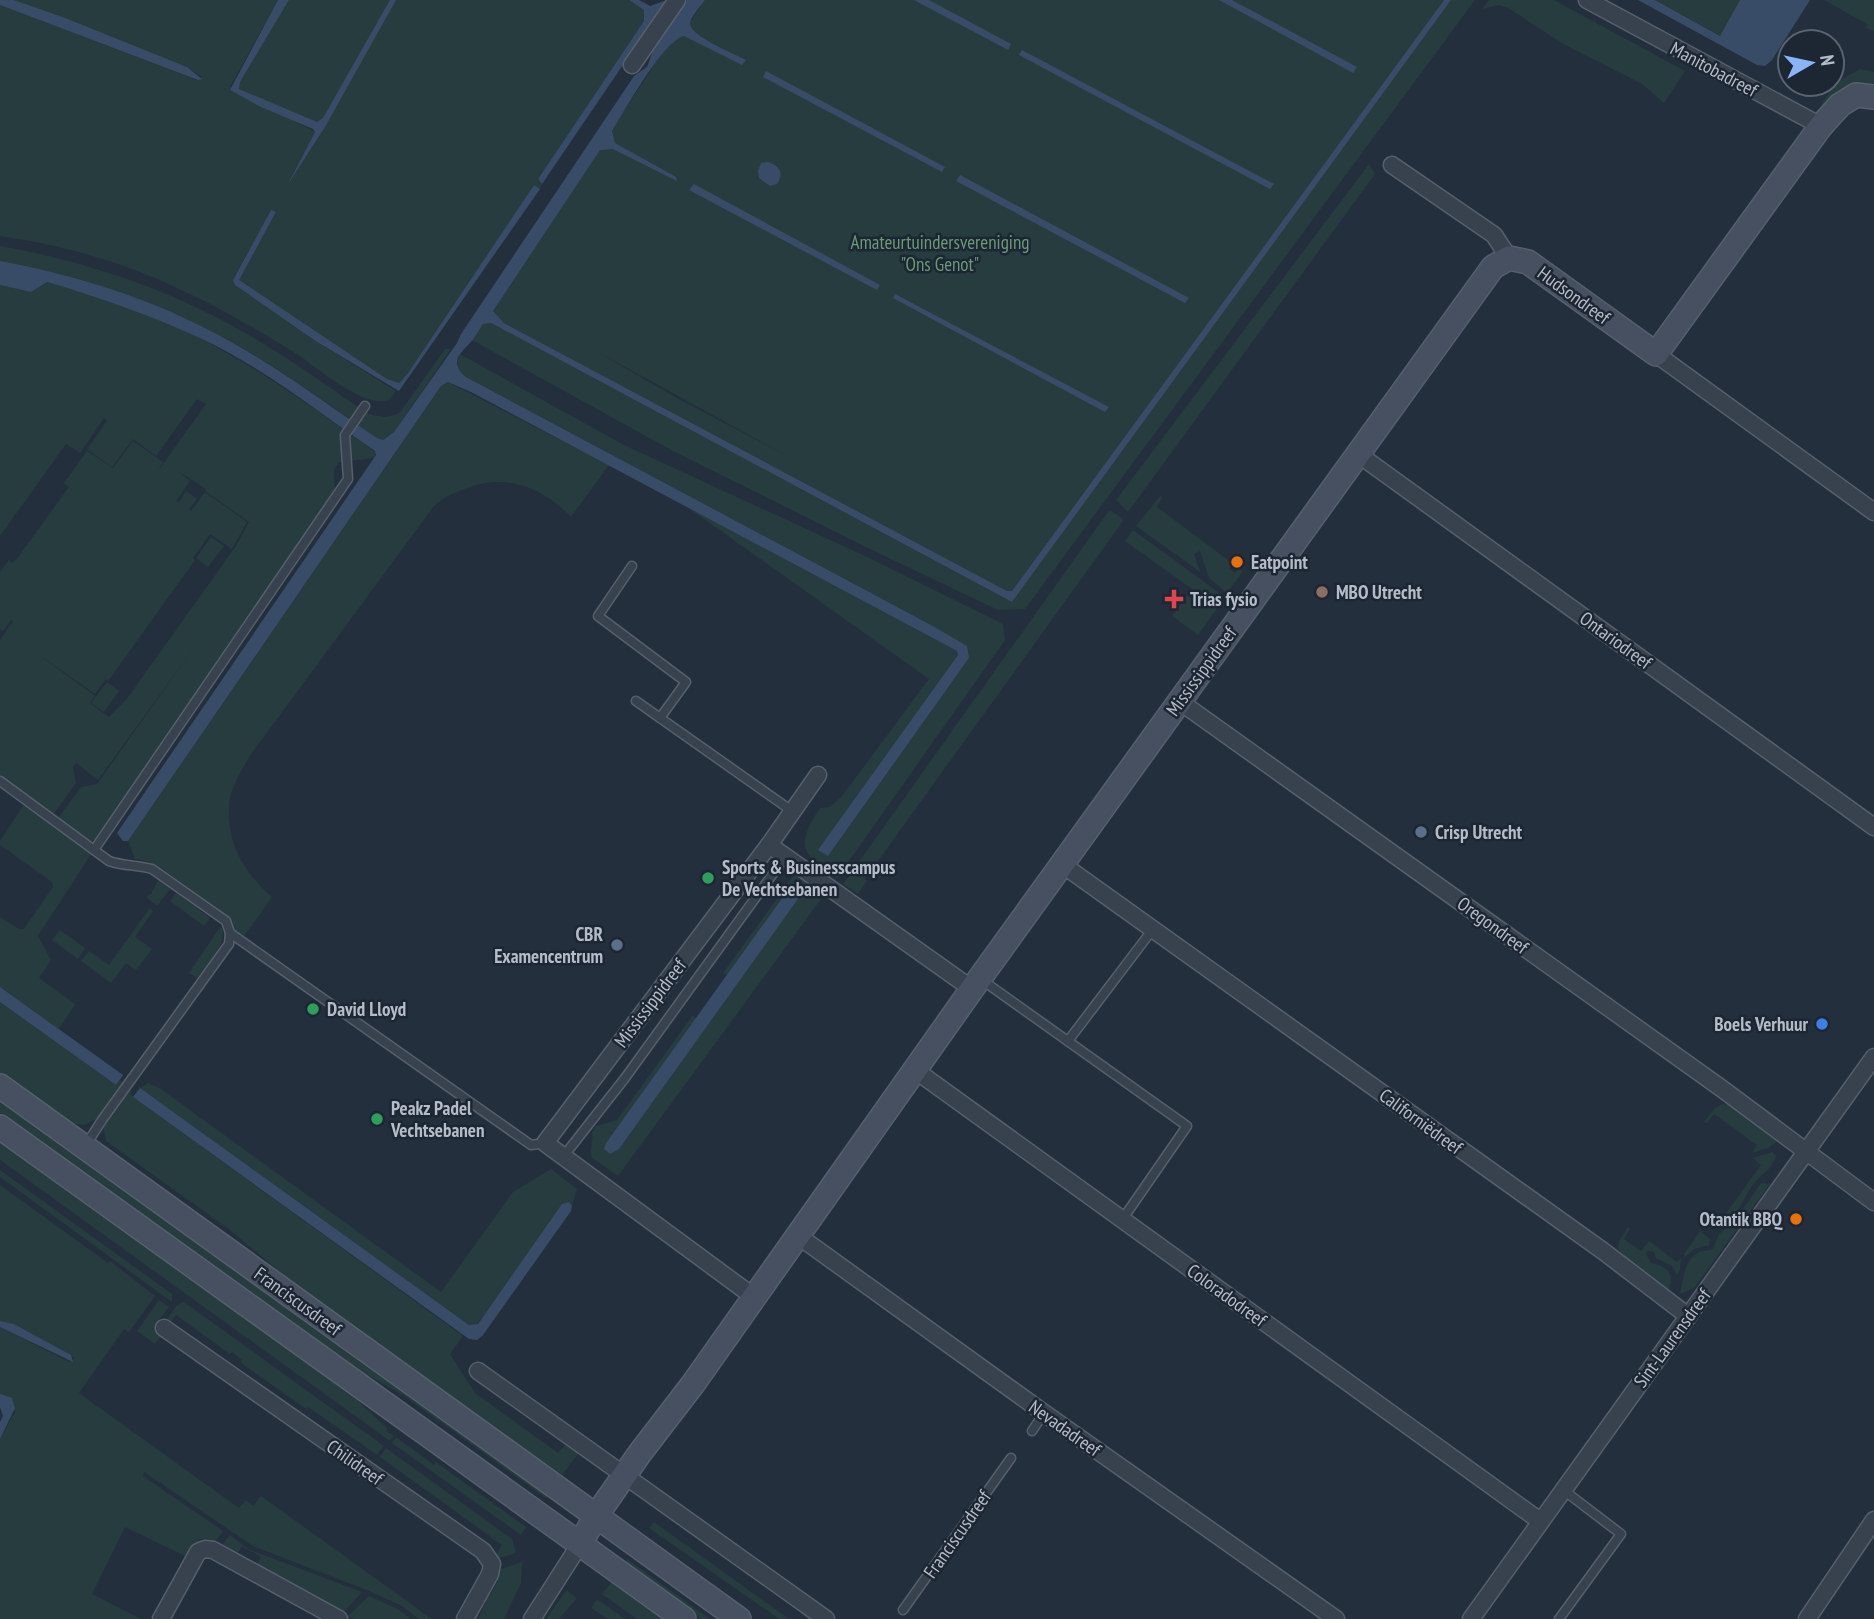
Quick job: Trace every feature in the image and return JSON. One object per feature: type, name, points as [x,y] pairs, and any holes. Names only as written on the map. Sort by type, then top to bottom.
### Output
[{"type":"street","points":[[632,65],[677,0]]},
{"type":"street","name":"Manitobadreef","points":[[1587,0],[1821,126]]},
{"type":"street","points":[[1656,354],[1821,126],[1840,105],[1856,95],[1874,97]]},
{"type":"street","name":"Hudsondreef","points":[[1392,165],[1494,235],[1509,258],[1528,262],[1874,512]]},
{"type":"street","name":"Mississippidreef","points":[[596,1516],[1357,454],[1493,267],[1509,258]]},
{"type":"street","name":"Ontariodreef","points":[[1357,454],[1874,827]]},
{"type":"street","name":"Oregondreef","points":[[1180,701],[1732,1096],[1874,1202]]},
{"type":"street","name":"Mississippidreef","points":[[545,1143],[769,845],[818,775]]},
{"type":"street","points":[[769,845],[976,983]]},
{"type":"street","name":"Californiëdreef","points":[[1063,865],[1603,1251],[1688,1316]]},
{"type":"street","name":"Sint-Laurensdreef","points":[[1471,1619],[1874,1057]]},
{"type":"street","name":"Coloradodreef","points":[[915,1070],[1540,1521]]},
{"type":"street","name":"Franciscusdreef","points":[[0,1086],[739,1619]]},
{"type":"street","name":"Franciscusdreef","points":[[0,1127],[684,1619]]},
{"type":"street","points":[[545,1143],[754,1297]]},
{"type":"street","name":"Nevadadreef","points":[[797,1235],[1336,1619]]},
{"type":"street","name":"Chilidreef","points":[[164,1328],[483,1552],[492,1564],[490,1574],[465,1619]]},
{"type":"street","points":[[478,1371],[826,1619]]},
{"type":"street","points":[[531,1619],[596,1516]]},
{"type":"street","points":[[1807,1619],[1874,1520]]},
{"type":"street","points":[[161,1619],[198,1552],[205,1549],[213,1550],[332,1618]]},
{"type":"lane","points":[[94,850],[348,479],[345,435],[365,406]]},
{"type":"lane","points":[[632,566],[597,616],[686,682],[660,718]]},
{"type":"lane","points":[[636,701],[792,811]]},
{"type":"lane","points":[[0,781],[117,864],[139,865],[152,869],[226,921],[230,933],[229,944],[102,1120],[85,1148]]},
{"type":"lane","name":"Mississippidreef","points":[[564,1157],[625,1078],[785,857]]},
{"type":"lane","points":[[1068,1041],[1153,929]]},
{"type":"lane","points":[[230,933],[531,1145],[545,1143]]},
{"type":"lane","points":[[976,983],[1068,1041],[1187,1126],[1122,1220]]},
{"type":"lane","points":[[1032,1430],[1044,1413]]},
{"type":"lane","name":"Franciscusdreef","points":[[903,1610],[1011,1458]]},
{"type":"lane","points":[[1559,1619],[1621,1534],[1562,1489]]},
{"type":"green space","points":[[14,0],[278,0],[230,87],[315,132],[287,186],[325,127],[239,89],[240,82],[289,0],[629,0],[644,10],[644,21],[538,179],[542,184],[540,189],[534,185],[399,383],[387,379],[238,280],[276,213],[271,211],[233,279],[235,285],[314,340],[396,391],[389,400],[378,401],[353,392],[268,336],[168,284],[116,263],[78,252],[0,236],[0,5],[197,80],[202,77],[187,67]]},
{"type":"green space","name":"Amateurtuindersvereniging \"Ons Genot\"","points":[[705,0],[1444,0],[1012,591],[1007,591],[504,323],[493,311],[660,56],[668,45],[680,37]],"holes":[[[596,351],[787,456],[677,398]]]},
{"type":"green space","points":[[1451,0],[1475,0],[1025,609],[998,610],[868,548],[673,451],[472,340],[483,324],[491,323],[1012,602]]},
{"type":"green space","points":[[1489,0],[1554,0],[1685,71],[1664,103],[1642,84],[1565,45],[1508,8],[1499,5],[1482,9]]},
{"type":"green space","points":[[1655,0],[1740,0],[1721,36]]},
{"type":"green space","points":[[1824,0],[1874,0],[1874,31],[1866,28],[1867,24]]},
{"type":"green space","points":[[1860,69],[1874,72],[1874,88],[1858,84],[1846,88],[1846,77]]},
{"type":"green space","points":[[1826,98],[1831,98],[1823,108],[1822,103]]},
{"type":"green space","points":[[1369,164],[1375,174],[1128,512],[1116,500]]},
{"type":"green space","points":[[0,246],[97,269],[191,305],[265,344],[373,415],[390,416],[401,411],[445,349],[451,349],[394,432],[383,440],[273,367],[207,329],[157,306],[106,288],[53,272],[0,261]]},
{"type":"green space","points":[[47,282],[128,308],[188,332],[259,372],[342,428],[345,423],[343,429],[375,452],[375,458],[339,462],[334,470],[335,496],[101,837],[92,841],[58,818],[81,787],[97,784],[196,645],[98,780],[76,763],[73,767],[76,783],[53,815],[0,776],[0,640],[13,621],[11,620],[3,631],[0,629],[0,572],[9,560],[12,563],[16,560],[69,487],[64,483],[87,451],[113,468],[133,441],[163,462],[158,471],[206,404],[197,399],[156,456],[133,439],[112,467],[87,449],[107,421],[104,418],[80,453],[66,444],[0,536],[0,285],[31,292]],"holes":[[[178,471],[206,489],[205,491],[249,522],[236,546],[126,700],[109,717],[90,703],[95,696],[34,651],[95,694],[106,679],[108,681],[195,560],[193,558],[210,534],[232,549],[247,522],[205,492],[191,511],[189,509],[197,499],[186,491],[179,502],[176,501],[190,481]]]},
{"type":"green space","points":[[460,354],[624,445],[863,555],[1003,624],[1005,640],[837,878],[809,855],[805,841],[812,821],[820,808],[830,807],[842,796],[929,679],[687,507],[957,651],[958,655],[828,856],[969,658],[931,625],[466,377],[458,367]]},
{"type":"green space","points":[[448,382],[609,465],[571,517],[547,497],[521,485],[507,482],[478,485],[451,495],[434,506],[249,757],[236,781],[229,807],[231,834],[246,868],[272,897],[243,938],[235,931],[226,915],[162,869],[150,862],[135,859],[128,841],[441,386]]},
{"type":"green space","points":[[1161,495],[1157,507],[1232,563],[1229,569],[1235,573],[1239,568],[1243,571],[1227,593],[1209,578],[1200,551],[1194,554],[1200,572],[1136,526]]},
{"type":"green space","points":[[1111,511],[1123,521],[865,879],[867,881],[858,894],[843,884],[1108,512]]},
{"type":"green space","points":[[1133,530],[1225,597],[1198,635],[1172,616],[1192,589],[1125,541]]},
{"type":"green space","points":[[211,537],[224,546],[208,567],[196,558]]},
{"type":"green space","points":[[107,682],[119,691],[104,712],[91,703]]},
{"type":"green space","points":[[25,803],[91,854],[38,936],[51,960],[39,978],[75,1004],[59,1029],[0,987],[0,917],[19,929],[24,929],[53,887],[52,882],[0,845]]},
{"type":"green space","points":[[794,875],[824,895],[618,1176],[592,1158],[592,1132],[596,1126],[617,1120],[693,1015],[696,1018],[604,1149],[610,1154],[619,1149],[711,1018],[788,890],[727,975],[723,973]]},
{"type":"green space","points":[[158,880],[170,889],[157,906],[146,897],[151,894]]},
{"type":"green space","points":[[176,893],[210,918],[204,926],[170,901]]},
{"type":"green space","points":[[150,908],[153,911],[135,937],[152,949],[136,970],[126,963],[111,983],[81,961],[89,951],[109,965]]},
{"type":"green space","points":[[221,926],[223,933],[220,947],[197,978],[189,973]]},
{"type":"green space","points":[[60,930],[85,948],[78,959],[52,940]]},
{"type":"green space","points":[[0,1002],[116,1085],[120,1080],[128,1085],[133,1097],[463,1336],[450,1354],[475,1393],[558,1453],[566,1444],[579,1453],[562,1475],[511,1443],[310,1297],[230,1230],[106,1141],[103,1126],[94,1120],[85,1125],[70,1123],[0,1074]]},
{"type":"green space","points":[[148,1083],[161,1089],[441,1292],[513,1192],[551,1169],[577,1189],[572,1206],[569,1202],[477,1324],[469,1325],[140,1088]]},
{"type":"green space","points":[[0,1099],[549,1494],[546,1498],[403,1395],[338,1358],[0,1114]]},
{"type":"green space","points":[[1722,1104],[1732,1105],[1779,1140],[1768,1148],[1752,1153],[1757,1145],[1714,1114],[1707,1123],[1704,1122],[1715,1108]]},
{"type":"green space","points":[[0,1139],[340,1384],[394,1436],[390,1441],[0,1160]]},
{"type":"green space","points":[[1772,1152],[1776,1156],[1772,1165],[1754,1183],[1732,1217],[1722,1224],[1720,1222],[1761,1165],[1753,1158]]},
{"type":"green space","points":[[0,1170],[172,1294],[172,1302],[0,1177]]},
{"type":"green space","points":[[1761,1183],[1770,1184],[1694,1288],[1680,1294],[1692,1257],[1713,1249],[1719,1234],[1734,1222]]},
{"type":"green space","points":[[0,1185],[108,1263],[110,1261],[155,1296],[129,1332],[124,1329],[79,1393],[239,1508],[246,1500],[253,1506],[261,1496],[432,1619],[419,1619],[400,1605],[369,1591],[253,1546],[144,1472],[143,1476],[223,1531],[215,1542],[200,1539],[187,1557],[125,1527],[92,1594],[141,1619],[0,1619],[0,1439],[15,1412],[0,1394],[0,1327],[69,1362],[74,1359],[14,1324],[0,1321]]},
{"type":"green space","points":[[1628,1227],[1630,1229],[1624,1239],[1641,1251],[1649,1241],[1677,1262],[1681,1258],[1677,1275],[1672,1266],[1656,1258],[1654,1252],[1648,1251],[1646,1254],[1651,1263],[1662,1266],[1670,1275],[1668,1290],[1624,1258],[1618,1249],[1619,1241]]},
{"type":"green space","points":[[1700,1231],[1710,1239],[1709,1245],[1694,1249],[1685,1257],[1684,1254]]},
{"type":"green space","points":[[159,1300],[169,1307],[159,1320],[161,1336],[155,1344],[137,1331]]},
{"type":"green space","points":[[184,1302],[384,1446],[377,1455],[308,1407],[306,1409],[241,1363],[242,1360],[232,1352],[230,1354],[176,1315],[169,1324],[166,1321],[177,1305]]},
{"type":"green space","points":[[396,1437],[434,1465],[436,1462],[526,1527],[521,1535],[392,1443]]},
{"type":"green space","points":[[386,1448],[512,1539],[516,1553],[499,1558],[496,1555],[502,1545],[380,1457]]},
{"type":"green space","points":[[654,1522],[789,1619],[779,1619],[649,1528]]},
{"type":"green space","points":[[230,1535],[248,1549],[362,1592],[343,1613],[257,1565],[261,1557],[242,1546],[237,1555],[221,1546]]},
{"type":"green space","points":[[627,1559],[710,1619],[701,1619],[624,1563]]},
{"type":"green space","points":[[522,1562],[521,1583],[504,1619],[478,1619],[486,1602],[483,1600],[487,1592],[491,1594],[498,1580],[494,1577],[498,1570]]},
{"type":"green space","points":[[614,1579],[663,1619],[637,1619],[602,1594]]},
{"type":"green space","points":[[566,1590],[577,1598],[559,1619],[546,1619]]},
{"type":"green space","points":[[369,1596],[398,1609],[411,1619],[354,1619],[348,1616]]},
{"type":"green space","points":[[597,1599],[625,1619],[608,1619],[591,1608]]},
{"type":"water","points":[[0,0],[14,0],[65,18],[187,67],[202,79],[198,80],[0,5]]},
{"type":"water","points":[[278,0],[289,0],[240,82],[239,89],[317,122],[323,118],[390,0],[396,0],[325,127],[287,186],[315,132],[230,90]]},
{"type":"water","points":[[629,0],[639,0],[650,6],[667,0],[542,184],[538,179],[644,21],[644,10]]},
{"type":"water","points":[[687,0],[705,0],[692,18],[692,29],[705,39],[746,60],[742,65],[684,36],[665,50],[655,63],[612,131],[615,143],[676,177],[677,181],[613,149],[600,150],[493,311],[504,323],[1007,591],[1012,591],[1444,0],[1451,0],[1012,602],[491,323],[483,324],[462,352],[457,364],[466,377],[967,646],[969,658],[828,856],[818,850],[958,655],[957,651],[448,382],[441,386],[128,841],[123,841],[117,833],[376,455],[375,451],[292,392],[227,352],[146,315],[47,282],[31,292],[0,285],[0,261],[53,272],[106,288],[183,317],[251,353],[383,440],[394,432],[457,343],[634,76],[647,67],[656,42]]},
{"type":"water","points":[[914,0],[929,0],[1011,44],[1008,50]]},
{"type":"water","points":[[1219,0],[1232,0],[1357,67],[1353,73]]},
{"type":"water","points":[[1638,0],[1655,0],[1720,36],[1740,0],[1810,0],[1792,28],[1776,28],[1776,54],[1765,66],[1757,65]]},
{"type":"water","points":[[1022,50],[1274,184],[1270,189],[1019,55]]},
{"type":"water","points":[[766,71],[945,167],[942,172],[763,77]]},
{"type":"water","points":[[768,162],[778,168],[780,173],[777,184],[770,186],[759,178],[758,171],[761,163]]},
{"type":"water","points":[[960,175],[1189,298],[1185,303],[956,181]]},
{"type":"water","points":[[694,184],[880,285],[877,290],[689,190]]},
{"type":"water","points":[[534,185],[540,189],[399,391],[314,340],[235,285],[233,280],[271,210],[276,212],[239,280],[387,379],[399,383]]},
{"type":"water","points":[[895,294],[1109,407],[1105,412],[893,298]]},
{"type":"water","points":[[794,886],[803,892],[619,1149],[610,1154],[604,1149],[606,1143],[788,890]]},
{"type":"water","points":[[0,987],[123,1075],[116,1085],[0,1002]]},
{"type":"water","points":[[140,1088],[469,1325],[478,1324],[562,1204],[569,1202],[571,1211],[483,1335],[477,1340],[469,1339],[133,1097]]},
{"type":"water","points":[[0,1321],[14,1324],[71,1355],[73,1362],[0,1327]]},
{"type":"water","points":[[0,1394],[12,1398],[15,1408],[0,1439],[0,1422],[3,1416]]},
{"type":"place","name":"Eatpoint","points":[[1237,562]]},
{"type":"place","name":"MBO Utrecht","points":[[1322,592]]},
{"type":"place","name":"Trias fysio","points":[[1174,599]]},
{"type":"place","name":"Crisp Utrecht","points":[[1421,832]]},
{"type":"place","name":"Sports & Businesscampus De Vechtsebanen","points":[[708,878]]},
{"type":"place","name":"CBR Examencentrum","points":[[617,945]]},
{"type":"place","name":"David Lloyd","points":[[313,1009]]},
{"type":"place","name":"Boels Verhuur","points":[[1822,1024]]},
{"type":"place","name":"Peakz Padel Vechtsebanen","points":[[377,1119]]},
{"type":"place","name":"Otantik BBQ","points":[[1796,1219]]}]
